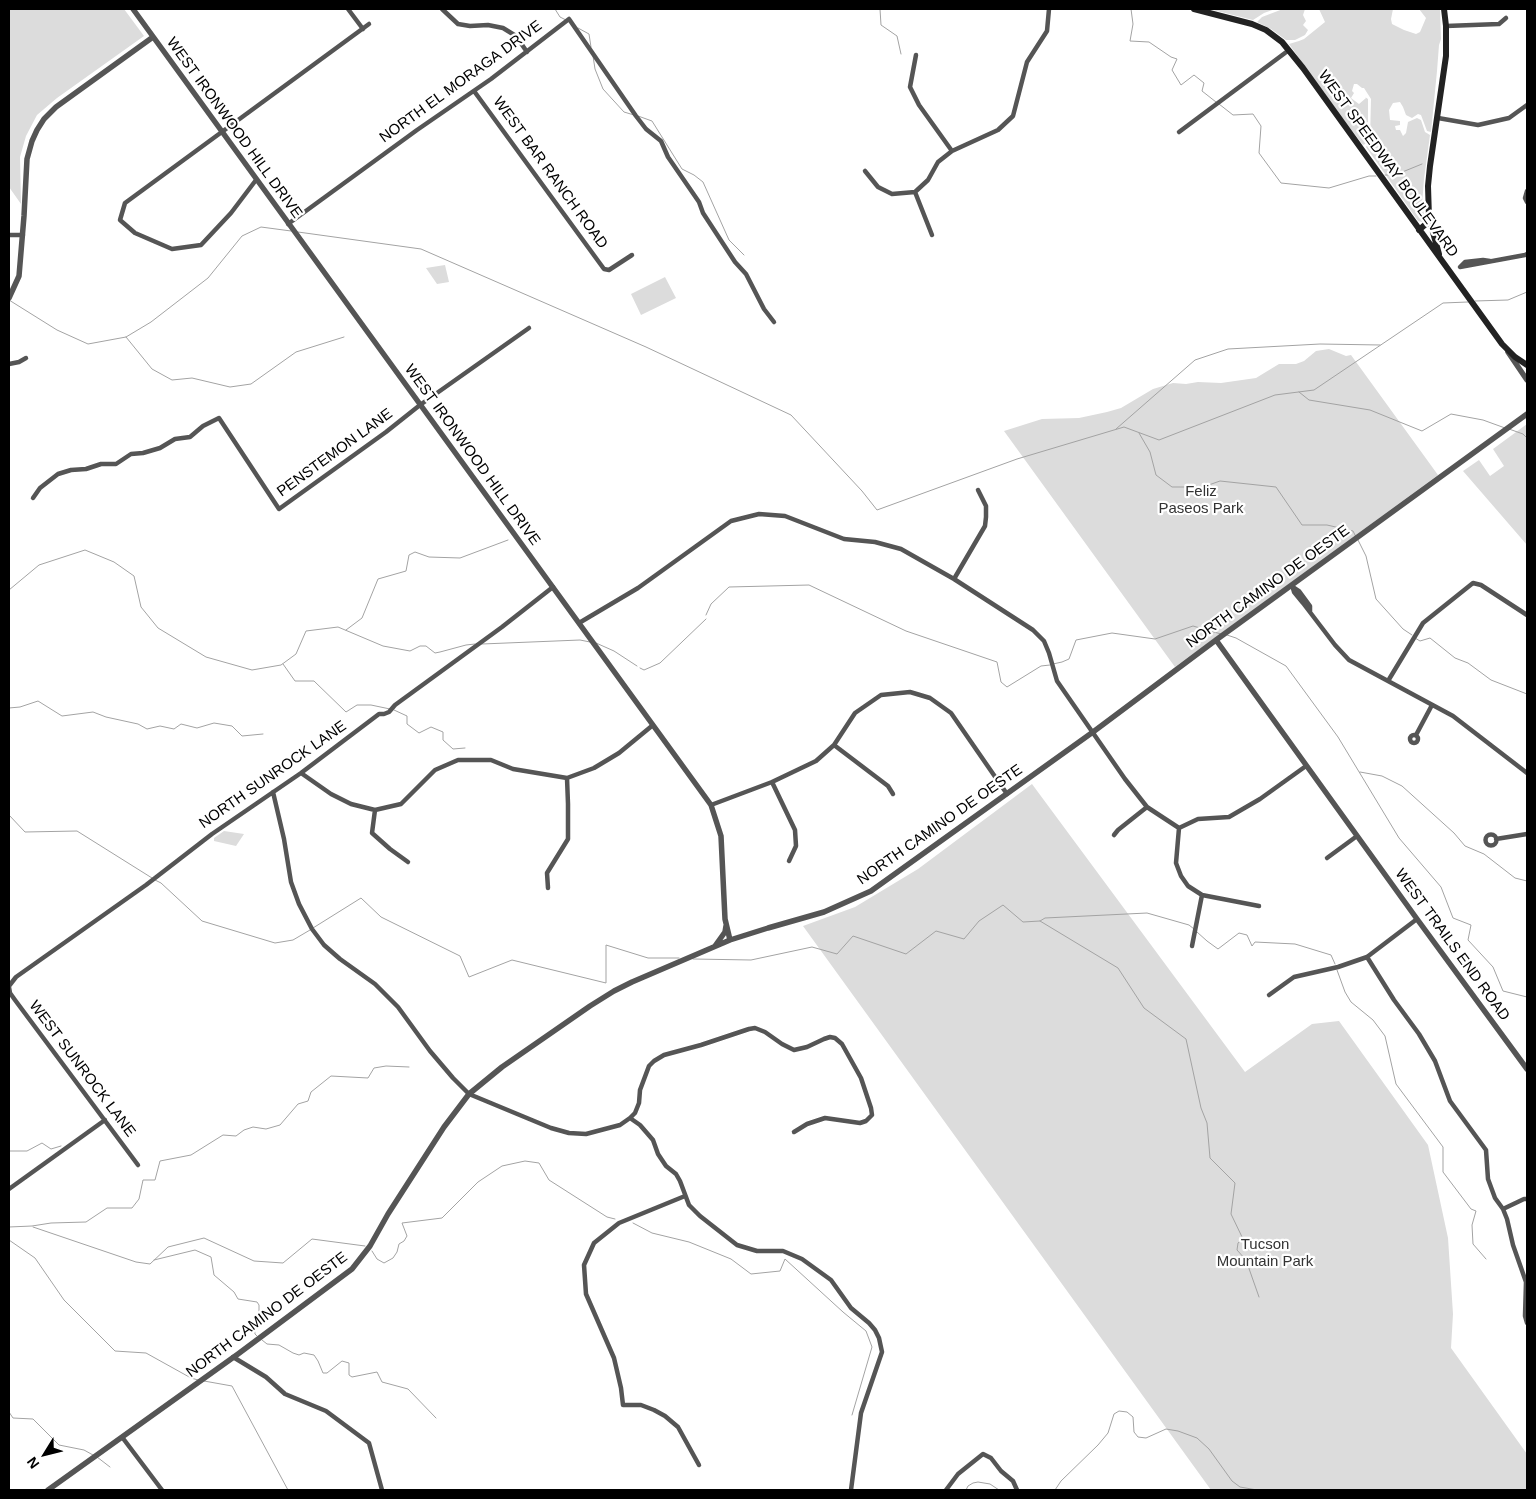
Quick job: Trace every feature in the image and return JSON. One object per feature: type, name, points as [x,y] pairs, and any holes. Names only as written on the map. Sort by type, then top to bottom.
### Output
[{"type":"main road","name":"WEST SPEEDWAY BOULEVARD","points":[[1194,9],[1252,24],[1272,34],[1289,50],[1461,289],[1506,348]]},
{"type":"main road","points":[[1442,262],[1429,218],[1428,186],[1446,56],[1444,9]]},
{"type":"main road","points":[[1419,230],[1427,223],[1429,218]]},
{"type":"main road","points":[[1506,348],[1527,365]]},
{"type":"street","name":"WEST IRONWOOD HILL DRIVE","points":[[133,9],[711,806],[721,836],[726,924],[730,940]]},
{"type":"street","points":[[348,9],[363,29]]},
{"type":"street","points":[[442,9],[458,24],[470,26],[488,25],[503,28],[516,36],[527,52]]},
{"type":"street","points":[[865,171],[878,187],[892,194],[915,192],[928,180],[938,162],[952,151],[998,130],[1013,116],[1027,62],[1047,31],[1049,9]]},
{"type":"street","points":[[1446,26],[1499,24],[1506,18]]},
{"type":"street","name":"NORTH EL MORAGA DRIVE","points":[[288,224],[416,130],[474,91],[569,19],[636,116],[646,129],[661,141],[668,157],[699,202],[735,262],[746,274],[764,309],[774,322]]},
{"type":"street","points":[[256,180],[231,214],[201,245],[172,248],[136,233],[120,220],[125,202],[369,24]]},
{"type":"street","points":[[9,298],[19,276],[27,159],[32,142],[44,119],[56,107],[153,37]]},
{"type":"street","points":[[1179,132],[1289,50]]},
{"type":"street","points":[[916,55],[910,86],[919,105],[952,151]]},
{"type":"street","name":"WEST BAR RANCH ROAD","points":[[474,91],[604,269],[609,270],[632,255]]},
{"type":"street","points":[[1438,118],[1478,125],[1509,118],[1527,105]]},
{"type":"street","points":[[915,192],[932,235]]},
{"type":"street","points":[[1524,194],[1527,202]]},
{"type":"street","points":[[9,235],[23,235]]},
{"type":"street","points":[[1450,272],[1465,262],[1490,261],[1527,254]]},
{"type":"street","points":[[420,405],[529,328]]},
{"type":"street","name":"WEST SPEEDWAY BOULEVARD","points":[[1506,348],[1527,380]]},
{"type":"street","points":[[9,364],[26,358]]},
{"type":"street","name":"PENSTEMON LANE","points":[[33,498],[40,488],[58,474],[101,464],[116,464],[131,454],[143,453],[160,448],[175,439],[190,437],[203,426],[219,418],[279,510],[420,405]]},
{"type":"street","name":"NORTH CAMINO DE OESTE","points":[[48,1490],[352,1269],[363,1256],[444,1127],[469,1094],[529,1048],[614,991],[730,940],[824,912],[871,891],[1093,732],[1216,640],[1527,414]]},
{"type":"street","points":[[954,579],[985,526],[986,506],[978,490]]},
{"type":"street","points":[[579,623],[638,588],[731,520],[759,514],[785,516],[844,539],[875,542],[902,549],[954,579],[1033,630],[1044,641],[1057,681],[1125,779],[1148,807],[1179,828]]},
{"type":"street","points":[[1388,681],[1423,622],[1475,581],[1527,615]]},
{"type":"street","points":[[1292,585],[1294,592],[1348,660],[1452,716],[1527,773]]},
{"type":"street","name":"NORTH SUNROCK LANE","points":[[9,986],[16,977],[146,885],[212,834],[301,773],[379,714],[389,712],[395,705],[502,627],[553,587]]},
{"type":"street","name":"WEST TRAILS END ROAD","points":[[1216,640],[1527,1069]]},
{"type":"street","points":[[711,806],[772,782],[816,761],[834,745],[855,713],[882,695],[910,692],[930,698],[950,713],[1007,794]]},
{"type":"street","points":[[1416,735],[1432,705]]},
{"type":"street","points":[[301,773],[332,794],[351,804],[375,810],[400,804],[435,770],[458,760],[491,760],[513,769],[567,778],[594,768],[619,753],[653,726]]},
{"type":"street","points":[[834,745],[888,786],[893,794]]},
{"type":"street","points":[[1179,828],[1198,819],[1230,818],[1306,766]]},
{"type":"street","points":[[548,888],[546,873],[568,838],[567,778]]},
{"type":"street","points":[[772,782],[795,830],[796,846],[789,861]]},
{"type":"street","points":[[273,792],[284,839],[290,882],[299,905],[312,929],[324,945],[375,984],[398,1007],[430,1051],[469,1094],[551,1128],[569,1134],[586,1134],[620,1125],[635,1113],[639,1103],[640,1090],[649,1066],[664,1055],[701,1045],[749,1028],[765,1032],[794,1050],[830,1038],[839,1040],[860,1078],[872,1115],[866,1121],[860,1123],[833,1117],[825,1118],[816,1120],[794,1132]]},
{"type":"street","points":[[1114,835],[1148,807]]},
{"type":"street","points":[[375,810],[372,833],[408,862]]},
{"type":"street","points":[[1179,828],[1176,863],[1181,876],[1188,886],[1202,895],[1259,906]]},
{"type":"street","points":[[1496,839],[1527,834]]},
{"type":"street","points":[[1327,858],[1357,836]]},
{"type":"street","points":[[1192,946],[1202,895]]},
{"type":"street","points":[[1269,995],[1294,977],[1367,958],[1417,919]]},
{"type":"street","points":[[713,948],[725,932],[726,924]]},
{"type":"street","points":[[1367,958],[1419,1034],[1435,1061],[1450,1101],[1486,1150],[1488,1179],[1495,1198],[1502,1209],[1526,1282],[1525,1316],[1527,1323]]},
{"type":"street","name":"WEST SUNROCK LANE","points":[[9,986],[10,993],[15,1000],[138,1165]]},
{"type":"street","points":[[630,1118],[640,1125],[652,1140],[666,1166],[676,1174],[680,1181],[689,1205],[700,1216],[737,1245],[757,1251],[783,1252],[802,1259],[831,1280],[852,1308],[875,1330],[882,1352],[861,1414],[851,1490]]},
{"type":"street","points":[[9,1189],[105,1120]]},
{"type":"street","points":[[685,1196],[619,1223],[594,1243],[584,1265],[586,1294],[614,1358],[621,1388],[622,1405],[641,1406],[666,1416],[678,1427],[699,1465]]},
{"type":"street","points":[[1502,1209],[1527,1199]]},
{"type":"street","points":[[233,1357],[266,1377],[285,1394],[326,1412],[369,1443],[382,1490]]},
{"type":"street","points":[[122,1438],[162,1490]]},
{"type":"street","points":[[946,1490],[958,1474],[983,1454],[992,1458],[1013,1481],[1017,1490]]},
{"type":"green space","points":[[9,9],[124,9],[144,36],[57,98],[37,115],[26,136],[20,157],[21,204],[9,187]]},
{"type":"green space","points":[[1209,9],[1275,9],[1253,20]]},
{"type":"green space","points":[[1283,9],[1305,9],[1303,15],[1306,21],[1303,25],[1308,30],[1305,35],[1295,40],[1286,40],[1257,22],[1262,17]]},
{"type":"green space","points":[[1319,9],[1393,9],[1392,24],[1416,34],[1420,32],[1426,18],[1419,9],[1440,9],[1441,39],[1431,132],[1427,131],[1421,115],[1418,114],[1412,118],[1406,115],[1400,102],[1393,103],[1389,110],[1390,120],[1400,121],[1400,125],[1395,126],[1396,130],[1400,130],[1403,136],[1406,133],[1408,122],[1417,118],[1421,120],[1425,132],[1430,135],[1422,205],[1425,219],[1422,222],[1418,221],[1366,147],[1370,140],[1371,99],[1364,88],[1354,84],[1352,91],[1354,93],[1351,98],[1359,104],[1365,97],[1368,99],[1368,139],[1367,143],[1363,145],[1289,44],[1304,39],[1325,22]]},
{"type":"green space","points":[[445,265],[449,282],[437,284],[426,268]]},
{"type":"green space","points":[[665,277],[676,298],[641,315],[631,294]]},
{"type":"green space","name":"Feliz Paseos Park","points":[[1329,349],[1346,356],[1351,355],[1438,475],[1175,667],[1004,431],[1042,419],[1079,418],[1107,412],[1121,408],[1153,389],[1173,383],[1221,383],[1256,378],[1279,364],[1296,364],[1304,361],[1316,351]]},
{"type":"green space","points":[[1527,424],[1527,545],[1463,471],[1479,460],[1490,476],[1504,466],[1493,449]]},
{"type":"green space","name":"Tucson Mountain Park","points":[[1032,784],[1245,1072],[1312,1024],[1339,1021],[1428,1145],[1448,1238],[1453,1314],[1451,1348],[1527,1454],[1527,1490],[1211,1490],[803,926],[855,907],[918,869]]},
{"type":"green space","points":[[224,831],[244,834],[236,846],[214,841],[214,838]]},
{"type":"waterway","points":[[555,9],[560,17],[566,20]]},
{"type":"waterway","points":[[880,9],[881,25],[897,36],[901,54]]},
{"type":"waterway","points":[[1131,9],[1133,24],[1130,41],[1149,42],[1177,59],[1172,70],[1181,85],[1194,75],[1204,83],[1202,91],[1216,102]]},
{"type":"waterway","points":[[578,28],[589,34],[591,47]]},
{"type":"waterway","points":[[593,56],[595,69],[603,89],[624,112],[634,115]]},
{"type":"waterway","points":[[1219,104],[1233,115],[1253,114],[1261,126],[1259,153],[1281,183],[1329,188],[1369,176],[1376,176]]},
{"type":"waterway","points":[[638,116],[652,121],[682,169],[703,182],[729,240],[744,255]]},
{"type":"waterway","points":[[1385,175],[1395,175],[1422,164]]},
{"type":"waterway","points":[[9,300],[57,330],[88,344],[126,337],[151,322],[208,278],[242,236],[261,227],[291,231]]},
{"type":"waterway","points":[[298,232],[421,249],[646,347],[791,415],[862,491],[877,510],[1017,459],[1124,427],[1159,440],[1275,395],[1314,390],[1443,303],[1468,302]]},
{"type":"waterway","points":[[1475,301],[1508,300],[1527,292]]},
{"type":"waterway","points":[[126,337],[152,369],[172,380],[192,378],[230,387],[251,384],[296,352],[344,337]]},
{"type":"waterway","points":[[1116,429],[1195,360],[1228,349],[1320,344],[1380,345]]},
{"type":"waterway","points":[[1299,392],[1309,400],[1370,410],[1422,431],[1451,414],[1483,420],[1505,428]]},
{"type":"waterway","points":[[1509,429],[1523,434],[1527,438]]},
{"type":"waterway","points":[[1139,433],[1150,452],[1156,475],[1172,487],[1203,487],[1220,481],[1276,487],[1302,525],[1327,525],[1353,531],[1356,537]]},
{"type":"waterway","points":[[346,630],[362,618],[378,579],[406,571],[409,555],[415,552],[429,557],[460,558],[508,540]]},
{"type":"waterway","points":[[1358,540],[1366,556],[1376,599],[1403,629],[1412,635]]},
{"type":"waterway","points":[[9,590],[39,565],[85,550],[114,562],[134,576],[141,607],[158,628],[206,657],[252,670],[281,665],[296,654],[306,631],[338,627],[383,646],[410,651],[420,646],[426,646],[435,653],[475,644]]},
{"type":"waterway","points":[[706,615],[711,604],[729,587],[809,585],[906,631],[997,662],[1001,682],[1007,687],[1041,666],[1050,665]]},
{"type":"waterway","points":[[640,668],[644,670],[660,663],[706,619]]},
{"type":"waterway","points":[[1053,664],[1069,659],[1076,640],[1112,633],[1155,639],[1193,626],[1221,634]]},
{"type":"waterway","points":[[1227,635],[1236,638],[1286,666],[1338,737],[1399,838],[1441,887],[1453,918],[1471,925],[1468,940],[1493,967],[1503,991],[1527,997]]},
{"type":"waterway","points":[[1415,638],[1420,641],[1430,638],[1455,658],[1468,663],[1491,680],[1527,694]]},
{"type":"waterway","points":[[482,644],[580,640],[590,642]]},
{"type":"waterway","points":[[596,643],[614,651],[637,666]]},
{"type":"waterway","points":[[283,664],[295,681],[314,681],[346,712],[357,705],[371,705],[390,709]]},
{"type":"waterway","points":[[9,708],[20,707],[38,701],[62,716],[93,712],[138,724],[147,729],[160,726],[174,729],[181,724],[197,728],[214,723],[232,726],[242,736],[263,734]]},
{"type":"waterway","points":[[394,710],[407,716],[407,724],[419,733],[431,727],[443,732],[443,740],[453,749],[465,748]]},
{"type":"waterway","points":[[1360,772],[1382,776],[1402,786],[1454,833],[1465,846],[1484,854],[1515,878],[1527,881]]},
{"type":"waterway","points":[[9,815],[25,832],[77,831],[152,878]]},
{"type":"waterway","points":[[155,880],[161,883],[202,921],[275,943],[293,940],[310,930]]},
{"type":"waterway","points":[[313,928],[361,898],[381,917],[460,956],[469,977],[512,960],[606,983],[606,945],[648,958],[679,958]]},
{"type":"waterway","points":[[693,959],[751,960],[812,947],[837,954],[853,936],[906,954],[936,931],[964,939],[979,921],[1003,905],[1023,922],[1040,921],[1045,918],[1147,913],[1189,925],[1194,929]]},
{"type":"waterway","points":[[1040,921],[1118,968],[1144,1008],[1186,1039],[1201,1108],[1207,1123],[1210,1158],[1235,1183],[1231,1214],[1243,1239],[1238,1243],[1237,1250],[1246,1260],[1259,1297]]},
{"type":"waterway","points":[[1197,932],[1218,949],[1239,933],[1247,935],[1252,946],[1255,942],[1295,944],[1331,955],[1335,964]]},
{"type":"waterway","points":[[1337,970],[1351,1002],[1373,1020],[1385,1036],[1396,1084],[1443,1147],[1443,1172],[1471,1209],[1476,1211],[1472,1225],[1473,1244],[1486,1259]]},
{"type":"waterway","points":[[9,1227],[86,1222],[107,1208],[132,1208],[139,1199],[143,1180],[155,1180],[160,1161],[191,1155],[223,1135],[236,1136],[244,1130],[253,1127],[266,1129],[280,1125],[298,1104],[308,1101],[311,1092],[331,1076],[368,1078],[374,1068],[386,1066],[409,1067]]},
{"type":"waterway","points":[[9,1151],[27,1151],[42,1143],[51,1149],[61,1146]]},
{"type":"waterway","points":[[372,1251],[377,1259],[384,1263],[393,1258],[399,1244],[407,1236],[402,1223],[442,1218],[478,1182],[502,1166],[525,1161],[539,1163],[549,1180],[607,1217],[615,1219]]},
{"type":"waterway","points":[[633,1223],[652,1233],[689,1242],[731,1259],[751,1274],[780,1271],[785,1259],[866,1331],[872,1347],[852,1415]]},
{"type":"waterway","points":[[33,1227],[136,1262],[150,1264],[168,1247],[204,1238],[254,1261],[283,1263],[312,1239],[365,1246]]},
{"type":"waterway","points":[[9,1240],[35,1258],[64,1300],[115,1351],[146,1353],[198,1380]]},
{"type":"waterway","points":[[154,1260],[195,1250],[211,1257],[214,1275],[234,1292],[238,1299],[257,1302],[259,1305],[259,1314],[254,1326],[257,1336]]},
{"type":"waterway","points":[[262,1340],[267,1344],[279,1345],[299,1355],[304,1353],[314,1355],[323,1373],[327,1373],[342,1361],[349,1363],[349,1375],[352,1377],[377,1372],[382,1382],[408,1389],[436,1418]]},
{"type":"waterway","points":[[204,1381],[232,1386],[288,1490]]},
{"type":"waterway","points":[[1055,1490],[1061,1481],[1108,1433],[1114,1414],[1119,1411],[1127,1412],[1133,1417],[1134,1432],[1138,1437],[1146,1438],[1166,1429],[1197,1438],[1209,1449],[1232,1481],[1240,1487],[1257,1490]]},
{"type":"waterway","points":[[9,1412],[13,1418],[33,1419],[59,1445],[84,1450],[93,1455]]},
{"type":"waterway","points":[[97,1457],[110,1467]]},
{"type":"waterway","points":[[966,1490],[968,1486],[978,1482],[990,1484],[999,1490]]}]
